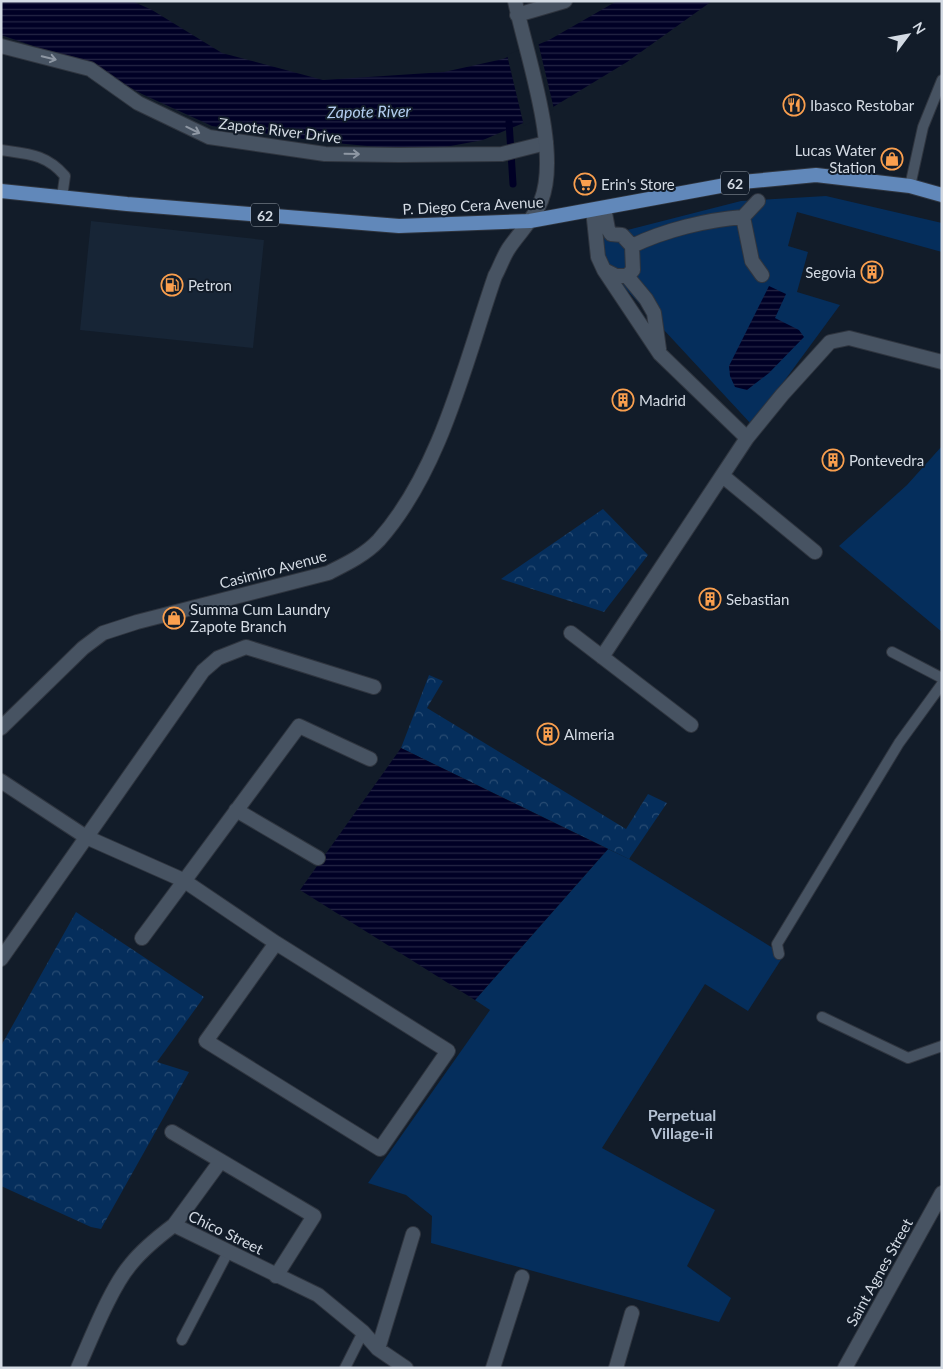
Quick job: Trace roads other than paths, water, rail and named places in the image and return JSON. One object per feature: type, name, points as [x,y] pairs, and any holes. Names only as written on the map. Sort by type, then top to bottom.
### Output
[{"type":"main road","name":"P. Diego Cera Avenue","points":[[1,191],[62,198],[399,226],[530,220],[742,182],[816,175],[910,186],[942,195]]},
{"type":"street","points":[[516,8],[565,1]]},
{"type":"street","name":"Casimiro Avenue","points":[[1,728],[83,648],[103,634],[137,622],[328,573],[354,560],[378,541],[405,505],[434,456],[495,276],[508,250],[542,200],[546,174],[544,127],[516,8]]},
{"type":"street","name":"Zapote River Drive","points":[[1,46],[90,69],[138,103],[209,137],[325,154],[502,154],[546,143]]},
{"type":"street","points":[[632,246],[649,238],[700,224],[720,219],[743,217],[758,201]]},
{"type":"street","points":[[598,209],[601,226],[598,257],[604,270],[660,354],[747,438]]},
{"type":"street","points":[[743,217],[750,254],[762,275]]},
{"type":"street","points":[[601,226],[612,234],[622,236],[632,246],[633,270],[628,276]]},
{"type":"street","points":[[604,270],[616,276],[628,276]]},
{"type":"street","points":[[628,276],[646,299],[654,313],[660,354]]},
{"type":"street","points":[[602,657],[724,477],[747,438],[782,395],[830,342],[849,338],[942,362]]},
{"type":"street","points":[[724,477],[815,552]]},
{"type":"street","points":[[571,633],[691,724]]},
{"type":"street","points":[[1,959],[203,671],[218,658],[246,647],[374,687]]},
{"type":"street","points":[[142,938],[298,726],[370,759]]},
{"type":"street","points":[[1,781],[86,837],[183,880],[276,943],[448,1051],[380,1149],[206,1041],[276,943]]},
{"type":"street","points":[[236,810],[318,858]]},
{"type":"street","points":[[172,1132],[314,1216],[276,1276]]},
{"type":"street","points":[[174,1225],[220,1162]]},
{"type":"street","name":"Saint Agnes Street","points":[[845,1368],[942,1193]]},
{"type":"street","name":"Chico Street","points":[[78,1368],[118,1283],[129,1265],[150,1242],[174,1225],[318,1295],[363,1332],[378,1349],[406,1368]]},
{"type":"street","points":[[378,1349],[413,1234]]},
{"type":"street","points":[[492,1368],[522,1278]]},
{"type":"street","points":[[616,1368],[632,1313]]},
{"type":"lane","points":[[910,186],[923,127],[942,80]]},
{"type":"lane","points":[[1,150],[41,157],[55,164],[65,176],[62,198]]},
{"type":"lane","points":[[892,652],[942,678]]},
{"type":"lane","points":[[779,954],[777,944],[899,743],[942,684]]},
{"type":"lane","points":[[822,1017],[908,1058],[942,1046]]},
{"type":"lane","points":[[182,1340],[228,1252]]},
{"type":"lane","points":[[345,1368],[363,1332]]},
{"type":"water","name":"Zapote River","points":[[1,1],[132,1],[152,10],[222,53],[323,80],[444,72],[503,59],[549,40],[617,1],[712,1],[627,62],[535,118],[483,140],[445,147],[399,149],[325,142],[212,126],[142,94],[90,65],[1,35]]},
{"type":"water","points":[[769,286],[786,294],[775,318],[799,330],[804,337],[769,373],[747,390],[735,387],[730,376],[729,366]]},
{"type":"water","points":[[401,748],[608,849],[475,1000],[300,890]]},
{"type":"waterway","points":[[509,122],[513,184]]},
{"type":"place","name":"Ibasco Restobar","points":[[794,105]]},
{"type":"place","name":"Lucas Water Station","points":[[892,159]]},
{"type":"place","name":"Erin's Store","points":[[585,184]]},
{"type":"place","name":"Segovia","points":[[872,272]]},
{"type":"place","name":"Petron","points":[[172,285]]},
{"type":"place","name":"Madrid","points":[[623,400]]},
{"type":"place","name":"Pontevedra","points":[[833,460]]},
{"type":"place","name":"Sebastian","points":[[710,599]]},
{"type":"place","name":"Summa Cum Laundry Zapote Branch","points":[[174,618]]},
{"type":"place","name":"Almeria","points":[[548,734]]},
{"type":"district","name":"Perpetual Village-ii","points":[[682,1123]]}]
